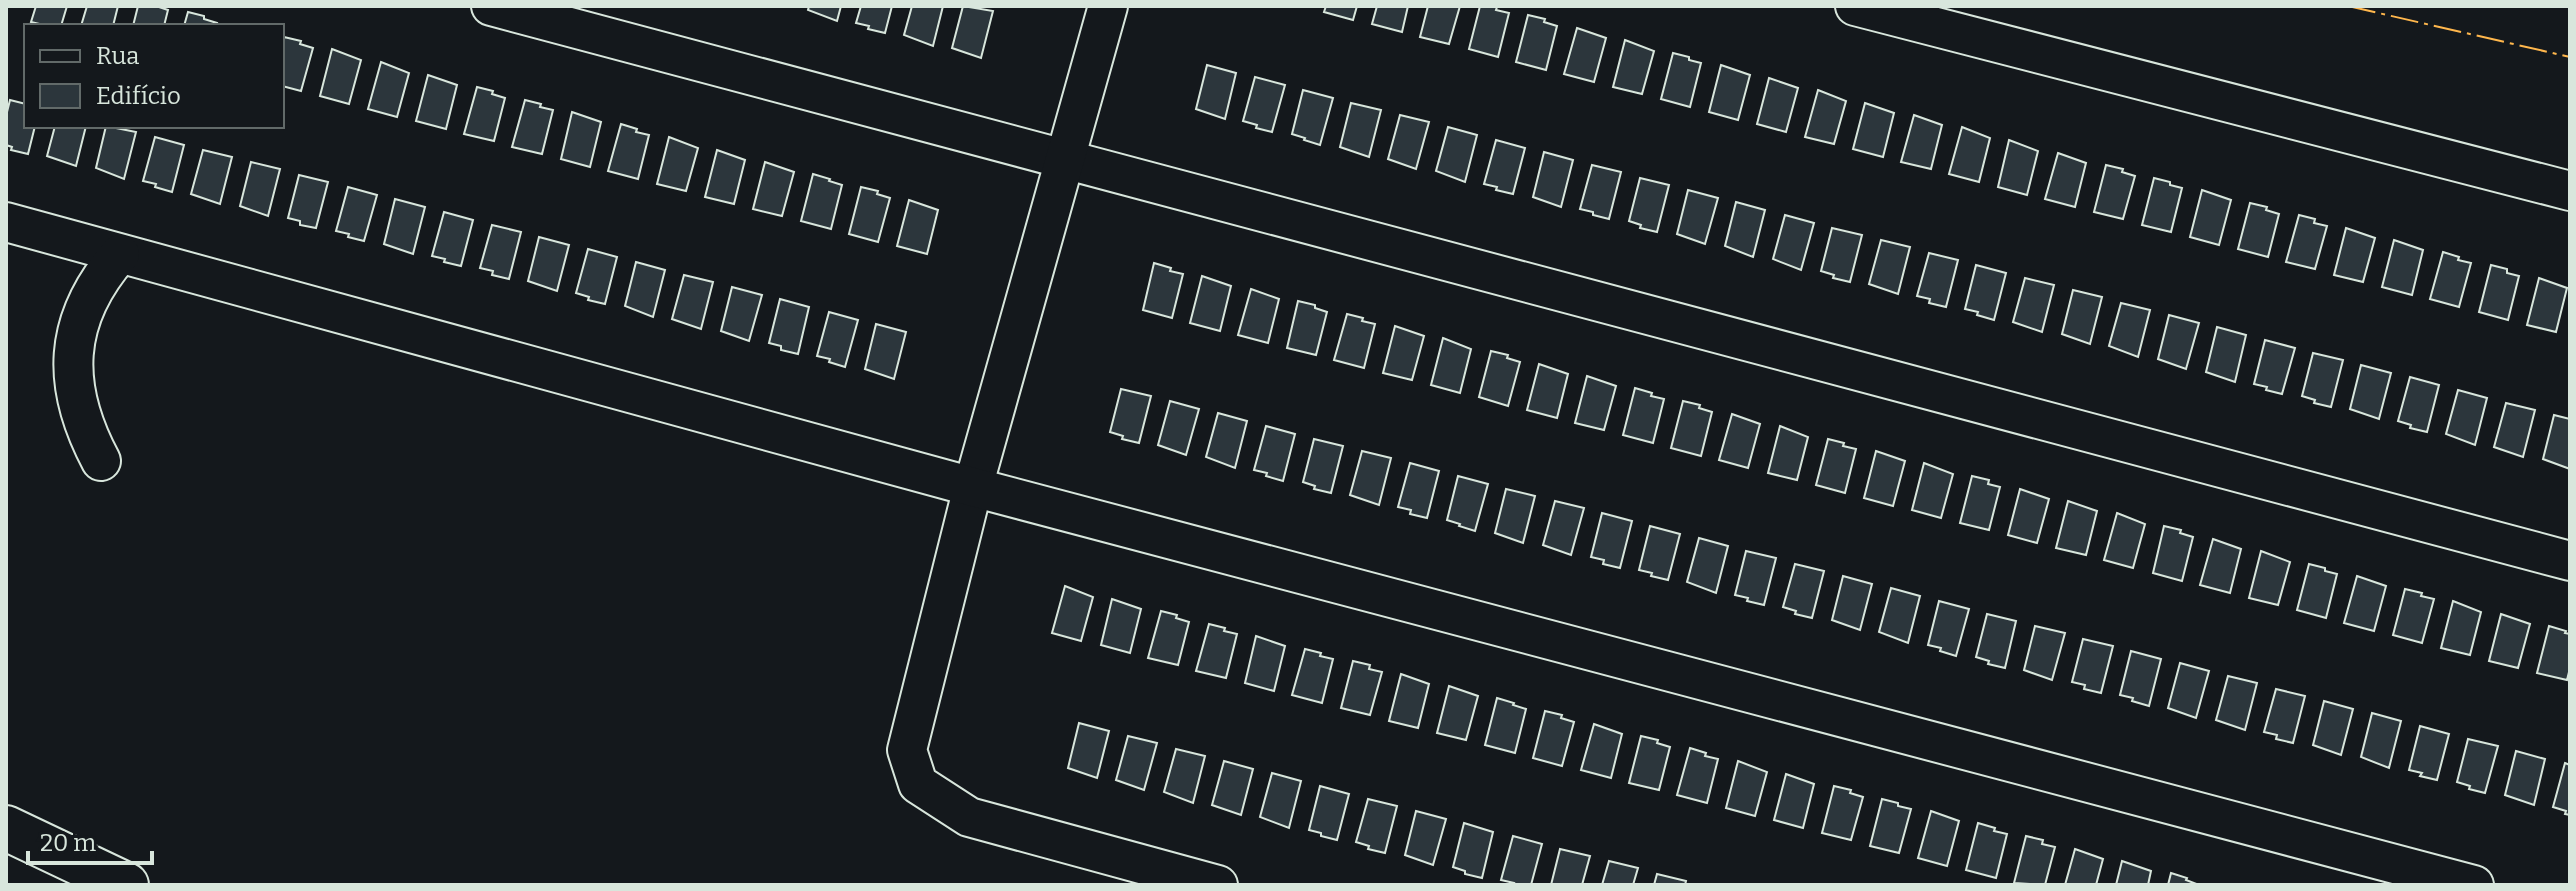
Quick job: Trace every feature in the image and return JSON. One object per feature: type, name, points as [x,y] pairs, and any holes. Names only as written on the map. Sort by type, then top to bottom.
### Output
[{"type":"highway","points":[[6,828],[126,885]]},
{"type":"street","points":[[491,6],[2570,561]]},
{"type":"street","points":[[1108,6],[973,487],[907,750],[918,784],[969,817],[1218,885]]},
{"type":"street","points":[[1855,6],[2570,191]]},
{"type":"street","points":[[6,222],[973,487],[2474,885]]},
{"type":"street","points":[[101,461],[77,405],[73,374],[75,343],[91,295],[103,273],[120,254]]},
{"type":"building","points":[[36,6],[67,6],[62,24],[31,22]]},
{"type":"building","points":[[87,6],[118,6],[114,24],[82,24]]},
{"type":"building","points":[[138,6],[168,10],[164,24],[134,24]]},
{"type":"building","points":[[809,6],[841,6],[837,21],[808,10]]},
{"type":"building","points":[[861,6],[892,6],[885,33],[856,23]]},
{"type":"building","points":[[912,6],[943,6],[933,46],[904,35]]},
{"type":"building","points":[[963,6],[993,11],[981,58],[952,48]]},
{"type":"building","points":[[1326,6],[1357,6],[1353,20],[1324,12]]},
{"type":"building","points":[[1377,6],[1408,6],[1402,32],[1372,24]]},
{"type":"building","points":[[1428,6],[1460,6],[1449,44],[1420,37]]},
{"type":"building","points":[[1480,6],[1494,6],[1496,10],[1509,13],[1498,57],[1469,49]]},
{"type":"building","points":[[188,12],[217,23],[217,24],[185,24]]},
{"type":"building","points":[[1528,15],[1557,26],[1546,70],[1516,62]]},
{"type":"building","points":[[1577,28],[1606,38],[1594,82],[1564,74]]},
{"type":"building","points":[[284,37],[313,48],[301,91],[284,87]]},
{"type":"building","points":[[1625,40],[1654,51],[1642,94],[1613,87]]},
{"type":"building","points":[[332,49],[361,60],[349,104],[320,96]]},
{"type":"building","points":[[1673,53],[1701,63],[1690,107],[1661,99]]},
{"type":"building","points":[[381,62],[409,73],[397,117],[368,109]]},
{"type":"building","points":[[1207,65],[1236,73],[1225,119],[1196,109]]},
{"type":"building","points":[[1721,65],[1750,75],[1738,120],[1709,112]]},
{"type":"building","points":[[428,75],[457,85],[446,129],[416,121]]},
{"type":"building","points":[[1255,77],[1285,85],[1272,132],[1243,121]]},
{"type":"building","points":[[1769,78],[1798,88],[1786,132],[1757,124]]},
{"type":"building","points":[[477,87],[505,98],[494,141],[464,134]]},
{"type":"building","points":[[1303,90],[1333,98],[1320,145],[1292,134]]},
{"type":"building","points":[[1818,90],[1846,101],[1834,144],[1805,137]]},
{"type":"building","points":[[10,100],[24,104],[24,128],[34,128],[28,154],[11,150],[12,147],[6,145],[6,116]]},
{"type":"building","points":[[525,100],[553,110],[542,154],[512,147]]},
{"type":"building","points":[[1351,103],[1381,110],[1369,157],[1340,147]]},
{"type":"building","points":[[1865,103],[1894,113],[1883,157],[1853,149]]},
{"type":"building","points":[[572,112],[601,122],[590,167],[561,159]]},
{"type":"building","points":[[1400,115],[1429,122],[1416,169],[1388,159]]},
{"type":"building","points":[[1914,115],[1942,125],[1931,169],[1901,162]]},
{"type":"building","points":[[621,124],[649,135],[638,179],[608,171]]},
{"type":"building","points":[[1448,127],[1477,135],[1465,182],[1436,171]]},
{"type":"building","points":[[1962,127],[1990,138],[1979,182],[1949,174]]},
{"type":"building","points":[[54,128],[86,128],[76,166],[47,156]]},
{"type":"building","points":[[106,128],[136,132],[124,179],[96,168]]},
{"type":"building","points":[[155,137],[184,145],[172,192],[143,181]]},
{"type":"building","points":[[669,137],[698,148],[686,191],[657,184]]},
{"type":"building","points":[[1496,140],[1525,148],[1513,194],[1484,184]]},
{"type":"building","points":[[2009,140],[2038,151],[2027,195],[1998,187]]},
{"type":"building","points":[[203,150],[232,157],[220,204],[191,194]]},
{"type":"building","points":[[717,150],[745,160],[734,204],[705,197]]},
{"type":"building","points":[[1544,152],[1573,160],[1561,207],[1533,197]]},
{"type":"building","points":[[2058,153],[2086,163],[2075,207],[2045,199]]},
{"type":"building","points":[[251,162],[280,169],[268,216],[240,206]]},
{"type":"building","points":[[765,162],[794,172],[782,216],[753,209]]},
{"type":"building","points":[[1592,165],[1621,172],[1609,219],[1580,209]]},
{"type":"building","points":[[2106,165],[2135,176],[2123,219],[2094,212]]},
{"type":"building","points":[[813,174],[842,185],[831,229],[801,221]]},
{"type":"building","points":[[299,175],[328,182],[316,228],[300,225],[300,221],[288,218]]},
{"type":"building","points":[[1640,178],[1669,185],[1657,232],[1640,228],[1641,225],[1629,221]]},
{"type":"building","points":[[2154,178],[2182,188],[2171,232],[2142,225]]},
{"type":"building","points":[[348,187],[377,195],[364,241],[336,231]]},
{"type":"building","points":[[861,187],[890,198],[878,242],[849,234]]},
{"type":"building","points":[[1688,190],[1718,198],[1705,244],[1677,234]]},
{"type":"building","points":[[2202,190],[2231,200],[2219,245],[2190,237]]},
{"type":"building","points":[[395,199],[425,207],[413,254],[384,244]]},
{"type":"building","points":[[909,200],[938,210],[927,254],[897,246]]},
{"type":"building","points":[[1736,202],[1765,210],[1753,257],[1725,246]]},
{"type":"building","points":[[2250,203],[2279,214],[2268,257],[2238,249]]},
{"type":"building","points":[[444,212],[473,220],[461,266],[432,256]]},
{"type":"building","points":[[1785,215],[1814,223],[1801,270],[1773,259]]},
{"type":"building","points":[[2299,215],[2327,226],[2315,269],[2286,262]]},
{"type":"building","points":[[492,225],[521,232],[509,279],[480,268]]},
{"type":"building","points":[[1832,228],[1862,235],[1850,282],[1821,271]]},
{"type":"building","points":[[2346,228],[2375,238],[2363,282],[2334,275]]},
{"type":"building","points":[[539,237],[569,245],[557,291],[528,281]]},
{"type":"building","points":[[1881,240],[1910,247],[1898,294],[1869,284]]},
{"type":"building","points":[[2394,240],[2423,250],[2412,295],[2382,287]]},
{"type":"building","points":[[588,249],[617,257],[605,304],[576,293]]},
{"type":"building","points":[[2443,252],[2471,263],[2459,307],[2430,299]]},
{"type":"building","points":[[1929,253],[1958,260],[1946,307],[1917,296]]},
{"type":"building","points":[[636,262],[665,270],[653,317],[625,306]]},
{"type":"building","points":[[1154,263],[1183,274],[1172,318],[1143,310]]},
{"type":"building","points":[[1976,265],[2006,273],[1994,320],[1965,309]]},
{"type":"building","points":[[2491,265],[2519,276],[2508,320],[2479,312]]},
{"type":"building","points":[[684,275],[713,282],[701,329],[672,319]]},
{"type":"building","points":[[1202,276],[1231,286],[1220,331],[1190,323]]},
{"type":"building","points":[[2025,278],[2054,285],[2042,332],[2013,322]]},
{"type":"building","points":[[2539,278],[2567,288],[2556,332],[2527,325]]},
{"type":"building","points":[[732,287],[762,295],[749,341],[721,331]]},
{"type":"building","points":[[1251,289],[1279,299],[1268,343],[1238,335]]},
{"type":"building","points":[[2073,290],[2102,297],[2090,344],[2062,334]]},
{"type":"building","points":[[780,299],[809,307],[798,354],[769,343]]},
{"type":"building","points":[[1298,301],[1327,312],[1316,355],[1287,348]]},
{"type":"building","points":[[2121,303],[2150,310],[2138,357],[2109,346]]},
{"type":"building","points":[[829,312],[858,320],[845,367],[817,356]]},
{"type":"building","points":[[1347,314],[1375,324],[1364,368],[1334,360]]},
{"type":"building","points":[[2169,315],[2199,323],[2186,369],[2158,359]]},
{"type":"building","points":[[876,324],[906,332],[894,379],[865,369]]},
{"type":"building","points":[[1395,326],[1424,336],[1412,380],[1383,373]]},
{"type":"building","points":[[2217,327],[2246,335],[2235,382],[2206,372]]},
{"type":"building","points":[[1443,338],[1471,349],[1460,393],[1431,385]]},
{"type":"building","points":[[2265,340],[2295,348],[2282,394],[2254,384]]},
{"type":"building","points":[[1491,351],[1520,362],[1508,406],[1479,397]]},
{"type":"building","points":[[2313,353],[2343,360],[2331,407],[2302,396]]},
{"type":"building","points":[[1539,364],[1568,374],[1557,418],[1527,410]]},
{"type":"building","points":[[2361,365],[2391,373],[2379,419],[2350,409]]},
{"type":"building","points":[[1587,376],[1616,386],[1604,430],[1575,423]]},
{"type":"building","points":[[2410,377],[2439,385],[2427,432],[2398,421]]},
{"type":"building","points":[[1635,388],[1664,399],[1653,443],[1623,435]]},
{"type":"building","points":[[1121,389],[1151,396],[1139,443],[1110,432]]},
{"type":"building","points":[[2458,390],[2487,398],[2475,445],[2446,434]]},
{"type":"building","points":[[1170,401],[1199,409],[1186,455],[1158,445]]},
{"type":"building","points":[[1683,401],[1712,412],[1701,456],[1671,448]]},
{"type":"building","points":[[2506,403],[2535,410],[2523,457],[2494,447]]},
{"type":"building","points":[[1218,413],[1247,421],[1235,468],[1206,457]]},
{"type":"building","points":[[1732,414],[1760,424],[1748,468],[1719,460]]},
{"type":"building","points":[[2554,415],[2570,419],[2570,469],[2543,459]]},
{"type":"building","points":[[1266,426],[1295,434],[1283,481],[1254,470]]},
{"type":"building","points":[[1780,426],[1808,437],[1797,480],[1768,473]]},
{"type":"building","points":[[1314,439],[1343,446],[1331,493],[1314,489],[1315,486],[1303,482]]},
{"type":"building","points":[[1828,439],[1856,449],[1845,493],[1816,485]]},
{"type":"building","points":[[1362,451],[1391,458],[1379,505],[1350,495]]},
{"type":"building","points":[[1876,451],[1905,461],[1893,506],[1864,498]]},
{"type":"building","points":[[1410,463],[1439,471],[1427,518],[1398,507]]},
{"type":"building","points":[[1924,463],[1953,474],[1941,518],[1912,510]]},
{"type":"building","points":[[1458,476],[1488,484],[1475,531],[1447,520]]},
{"type":"building","points":[[1972,476],[1989,480],[1988,484],[2000,487],[1989,530],[1960,523]]},
{"type":"building","points":[[1506,489],[1535,496],[1523,543],[1495,533]]},
{"type":"building","points":[[2020,489],[2049,499],[2037,543],[2008,535]]},
{"type":"building","points":[[1555,501],[1584,508],[1571,555],[1543,545]]},
{"type":"building","points":[[2068,501],[2097,511],[2086,555],[2056,548]]},
{"type":"building","points":[[1602,513],[1632,521],[1620,568],[1591,557]]},
{"type":"building","points":[[2117,513],[2145,524],[2133,568],[2104,560]]},
{"type":"building","points":[[1650,526],[1680,534],[1668,580],[1639,570]]},
{"type":"building","points":[[2164,526],[2193,537],[2182,581],[2153,573]]},
{"type":"building","points":[[1699,538],[1728,546],[1716,593],[1687,582]]},
{"type":"building","points":[[2213,539],[2241,549],[2230,593],[2200,585]]},
{"type":"building","points":[[1746,551],[1776,558],[1764,605],[1735,595]]},
{"type":"building","points":[[2261,551],[2290,562],[2278,605],[2249,598]]},
{"type":"building","points":[[1795,564],[1824,571],[1812,618],[1783,607]]},
{"type":"building","points":[[2309,564],[2337,574],[2326,618],[2297,610]]},
{"type":"building","points":[[1843,576],[1872,584],[1860,630],[1832,620]]},
{"type":"building","points":[[2357,576],[2386,586],[2374,631],[2344,623]]},
{"type":"building","points":[[1065,586],[1093,597],[1081,641],[1052,633]]},
{"type":"building","points":[[1891,588],[1920,596],[1908,643],[1879,632]]},
{"type":"building","points":[[2405,589],[2434,599],[2422,643],[2393,635]]},
{"type":"building","points":[[1112,599],[1141,609],[1130,653],[1101,645]]},
{"type":"building","points":[[1939,601],[1969,609],[1956,656],[1928,645]]},
{"type":"building","points":[[2453,601],[2481,612],[2470,655],[2441,648]]},
{"type":"building","points":[[1161,611],[1189,622],[1178,665],[1148,658]]},
{"type":"building","points":[[1987,614],[2016,621],[2005,668],[1976,657]]},
{"type":"building","points":[[2501,614],[2530,624],[2518,668],[2489,661]]},
{"type":"building","points":[[1209,624],[1237,634],[1226,678],[1196,671]]},
{"type":"building","points":[[2035,626],[2065,633],[2052,680],[2024,670]]},
{"type":"building","points":[[2549,626],[2570,634],[2567,680],[2537,673]]},
{"type":"building","points":[[1256,636],[1285,646],[1274,691],[1245,683]]},
{"type":"building","points":[[2083,639],[2113,646],[2101,693],[2072,682]]},
{"type":"building","points":[[1305,649],[1333,659],[1322,703],[1292,695]]},
{"type":"building","points":[[2131,651],[2161,659],[2149,706],[2120,695]]},
{"type":"building","points":[[1353,661],[1382,672],[1370,715],[1341,708]]},
{"type":"building","points":[[2180,663],[2209,671],[2196,718],[2168,708]]},
{"type":"building","points":[[1401,674],[1429,684],[1418,728],[1389,721]]},
{"type":"building","points":[[2228,676],[2257,683],[2245,730],[2216,720]]},
{"type":"building","points":[[1449,686],[1478,696],[1466,740],[1437,733]]},
{"type":"building","points":[[2276,689],[2305,696],[2293,743],[2264,732]]},
{"type":"building","points":[[1497,698],[1526,709],[1515,753],[1485,745]]},
{"type":"building","points":[[2324,701],[2353,709],[2341,755],[2313,745]]},
{"type":"building","points":[[1545,711],[1574,722],[1562,766],[1533,758]]},
{"type":"building","points":[[2372,713],[2401,721],[2389,768],[2361,757]]},
{"type":"building","points":[[1079,723],[1109,731],[1097,778],[1068,768]]},
{"type":"building","points":[[1594,724],[1622,734],[1611,778],[1581,770]]},
{"type":"building","points":[[2420,726],[2449,734],[2437,780],[2409,770]]},
{"type":"building","points":[[1128,736],[1157,743],[1144,790],[1116,780]]},
{"type":"building","points":[[1641,736],[1670,747],[1659,790],[1629,783]]},
{"type":"building","points":[[2468,739],[2498,746],[2485,793],[2457,782]]},
{"type":"building","points":[[1690,748],[1718,759],[1707,803],[1677,795]]},
{"type":"building","points":[[1176,749],[1205,756],[1193,803],[1164,792]]},
{"type":"building","points":[[2516,751],[2545,759],[2534,805],[2505,795]]},
{"type":"building","points":[[1224,761],[1253,769],[1241,815],[1212,805]]},
{"type":"building","points":[[1738,761],[1767,772],[1755,816],[1726,808]]},
{"type":"building","points":[[2565,763],[2570,765],[2570,815],[2553,807]]},
{"type":"building","points":[[1272,773],[1301,781],[1289,828],[1260,817]]},
{"type":"building","points":[[1786,774],[1814,784],[1803,828],[1774,820]]},
{"type":"building","points":[[1320,786],[1349,794],[1337,840],[1309,830]]},
{"type":"building","points":[[1834,786],[1863,797],[1851,840],[1822,833]]},
{"type":"building","points":[[1368,799],[1397,806],[1385,853],[1356,842]]},
{"type":"building","points":[[1882,799],[1911,809],[1899,853],[1870,846]]},
{"type":"building","points":[[1416,811],[1446,819],[1433,865],[1405,855]]},
{"type":"building","points":[[1931,811],[1959,821],[1947,866],[1918,858]]},
{"type":"building","points":[[1464,823],[1493,832],[1482,878],[1453,867]]},
{"type":"building","points":[[1978,823],[2007,834],[1996,878],[1966,870]]},
{"type":"building","points":[[1513,836],[1542,844],[1531,885],[1513,885],[1501,880]]},
{"type":"building","points":[[2026,836],[2055,847],[2045,885],[2014,883]]},
{"type":"building","points":[[1560,849],[1590,856],[1582,885],[1551,885]]},
{"type":"building","points":[[2075,849],[2103,859],[2096,885],[2065,885]]},
{"type":"building","points":[[1609,861],[1638,868],[1633,885],[1602,885]]},
{"type":"building","points":[[2122,861],[2151,871],[2148,885],[2116,885]]},
{"type":"building","points":[[2171,873],[2187,878],[2199,885],[2168,885]]},
{"type":"building","points":[[1657,874],[1686,881],[1685,885],[1654,885]]},
{"type":"power","points":[[2348,6],[2570,57]]}]
